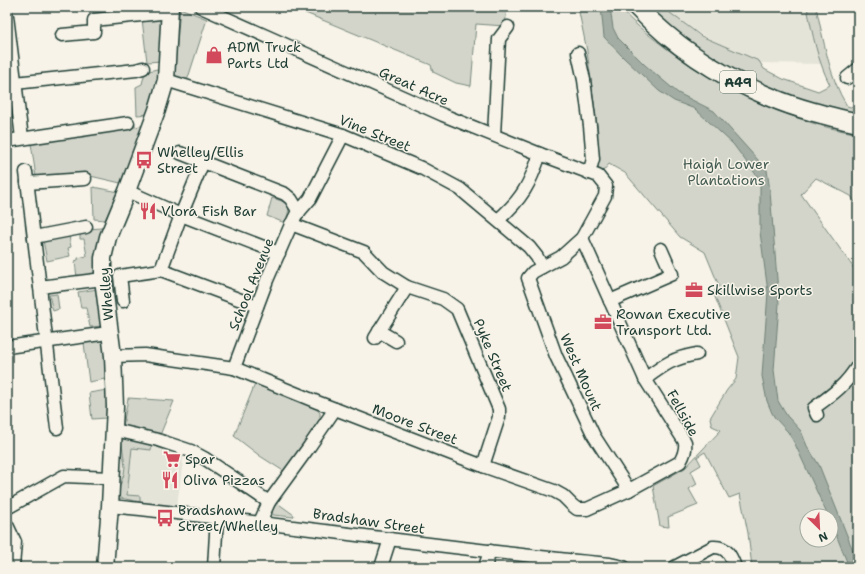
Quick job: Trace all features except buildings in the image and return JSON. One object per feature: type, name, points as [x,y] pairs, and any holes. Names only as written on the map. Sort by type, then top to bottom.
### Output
[{"type":"highway","name":"A49","points":[[637,7],[654,24],[679,45],[702,61],[747,87],[771,98],[809,111],[858,123]]},
{"type":"main road","name":"Whelley","points":[[105,567],[115,430],[115,407],[113,356],[103,278],[103,258],[108,237],[157,110],[166,80],[170,9]]},
{"type":"street","name":"Great Acre","points":[[201,7],[443,115],[598,176],[606,186],[605,196],[582,238]]},
{"type":"street","points":[[62,35],[94,32],[94,20],[170,9]]},
{"type":"street","points":[[7,16],[22,138]]},
{"type":"street","points":[[494,135],[500,39],[508,27]]},
{"type":"street","points":[[578,53],[584,80],[590,126],[593,159],[589,173]]},
{"type":"street","points":[[847,78],[858,69]]},
{"type":"street","points":[[15,83],[139,71]]},
{"type":"street","name":"Vine Street","points":[[166,80],[344,135],[421,168],[460,189],[498,220],[528,247],[537,257],[542,267]]},
{"type":"street","points":[[7,141],[128,123]]},
{"type":"street","name":"School Avenue","points":[[234,368],[257,306],[291,224],[310,199],[344,135]]},
{"type":"street","points":[[180,154],[285,194],[299,212]]},
{"type":"street","points":[[498,220],[512,208],[525,192],[534,173],[540,154]]},
{"type":"street","points":[[161,270],[202,162]]},
{"type":"street","points":[[57,428],[26,177],[85,180]]},
{"type":"street","points":[[127,191],[181,215],[279,253]]},
{"type":"street","name":"Pyke Street","points":[[291,224],[364,252],[383,272],[407,287],[443,299],[457,309],[499,409],[499,417],[483,466]]},
{"type":"street","points":[[34,237],[86,227]]},
{"type":"street","points":[[542,267],[561,257],[582,238]]},
{"type":"street","name":"Fellside","points":[[582,238],[645,379],[684,442],[685,447],[684,455],[680,462],[629,490],[595,506],[583,509]]},
{"type":"street","points":[[610,300],[673,278],[662,249]]},
{"type":"street","name":"West Mount","points":[[542,267],[533,272],[528,278],[556,356],[594,436],[629,490]]},
{"type":"street","points":[[123,301],[120,276],[161,270],[257,306]]},
{"type":"street","points":[[40,287],[103,278]]},
{"type":"street","points":[[396,341],[377,335],[407,287]]},
{"type":"street","points":[[7,347],[101,334]]},
{"type":"street","points":[[645,379],[664,364],[682,357],[697,354]]},
{"type":"street","name":"Moore Street","points":[[113,356],[145,355],[234,368],[317,402],[483,466],[554,491],[563,496],[577,509],[583,509]]},
{"type":"street","points":[[812,409],[836,392],[846,382],[858,365]]},
{"type":"street","points":[[260,522],[270,502],[334,408]]},
{"type":"street","points":[[115,430],[158,440],[191,451],[270,502]]},
{"type":"street","points":[[7,508],[64,476],[111,478]]},
{"type":"street","name":"Bradshaw Street","points":[[110,506],[260,522],[490,552],[553,563],[610,564],[624,567]]},
{"type":"street","points":[[214,567],[217,517]]},
{"type":"street","points":[[7,525],[15,542],[13,567]]},
{"type":"street","points":[[381,567],[390,539]]},
{"type":"street","points":[[675,567],[713,547],[719,547],[726,550],[731,556],[735,567]]},
{"type":"street","points":[[485,567],[490,552]]},
{"type":"shaded area","points":[[601,7],[610,7],[613,28],[618,38],[645,65],[678,93],[714,111],[767,170],[779,304],[774,370],[778,401],[787,416],[801,431],[807,446],[819,465],[836,508],[824,508],[795,444],[788,432],[775,418],[767,401],[762,376],[768,292],[760,232],[760,180],[733,144],[695,109],[674,101],[659,91],[604,37]]},
{"type":"shaded area","points":[[661,7],[811,7],[822,64],[752,63],[674,19]]},
{"type":"shaded area","points":[[121,436],[184,453],[177,506],[140,502],[116,497]]},
{"type":"shaded area","points":[[839,515],[858,563],[858,567],[849,567],[839,542]]},
{"type":"green space","points":[[108,7],[158,7],[109,13]]},
{"type":"green space","points":[[291,7],[507,7],[505,26],[476,24],[471,86],[456,83],[433,72],[431,65]]},
{"type":"green space","name":"Haigh Lower Plantations","points":[[578,7],[619,7],[629,18],[656,41],[718,82],[757,102],[798,118],[858,134],[858,207],[851,196],[816,178],[801,194],[858,274],[858,567],[752,567],[748,533],[740,494],[729,498],[705,452],[697,457],[701,465],[691,471],[697,484],[689,489],[698,505],[668,517],[669,527],[660,526],[653,486],[685,468],[721,430],[712,426],[710,418],[727,390],[736,379],[739,357],[713,292],[719,286],[705,252],[680,237],[625,173],[609,164],[603,171],[596,168],[594,164],[598,132],[587,51]]},
{"type":"green space","points":[[641,7],[662,7],[701,36],[759,61],[764,69],[783,79],[818,91],[830,85],[813,38],[807,7],[816,7],[831,71],[847,106],[858,109],[858,119],[840,115],[739,77]]},
{"type":"green space","points":[[180,8],[207,19],[187,81],[174,78]]},
{"type":"green space","points":[[163,18],[163,61],[147,62],[142,19]]},
{"type":"green space","points":[[161,68],[150,114],[137,115],[136,87],[142,84],[145,72]]},
{"type":"green space","points":[[147,125],[125,184],[86,175],[36,177],[31,143]]},
{"type":"green space","points":[[93,187],[119,192],[105,220],[94,219]]},
{"type":"green space","points":[[272,198],[283,202],[288,206],[289,209],[285,223],[267,216]]},
{"type":"green space","points":[[102,228],[99,238],[98,274],[77,278],[75,261],[78,260],[78,258],[87,256],[84,239],[80,239],[80,234],[88,229]]},
{"type":"green space","points":[[69,236],[71,247],[68,248],[70,256],[47,261],[43,240]]},
{"type":"green space","points":[[98,289],[102,326],[90,327],[86,308],[81,308],[78,292]]},
{"type":"green space","points":[[57,294],[59,309],[53,311],[49,295]]},
{"type":"green space","points":[[105,339],[107,357],[105,379],[89,382],[84,343]]},
{"type":"green space","points":[[255,384],[316,408],[320,413],[320,419],[285,472],[260,456],[234,436]]},
{"type":"green space","points":[[107,390],[106,418],[92,419],[89,393]]},
{"type":"green space","points":[[128,398],[174,401],[158,440],[122,432]]},
{"type":"green space","points":[[121,436],[152,443],[151,450],[132,448],[127,495],[140,496],[140,502],[116,497],[125,467]]},
{"type":"green space","points":[[276,502],[294,515],[293,517],[273,515],[272,511]]},
{"type":"place","name":"ADM Truck Parts Ltd","points":[[214,55]]},
{"type":"place","name":"Whelley/Ellis Street","points":[[144,160]]},
{"type":"place","name":"Vlora Fish Bar","points":[[148,211]]},
{"type":"place","name":"Skillwise Sports","points":[[694,290]]},
{"type":"place","name":"Rowan Executive Transport Ltd.","points":[[603,322]]},
{"type":"place","name":"Spar","points":[[172,459]]},
{"type":"place","name":"Oliva Pizzas","points":[[170,480]]},
{"type":"place","name":"Bradshaw Street/Whelley","points":[[165,518]]}]
